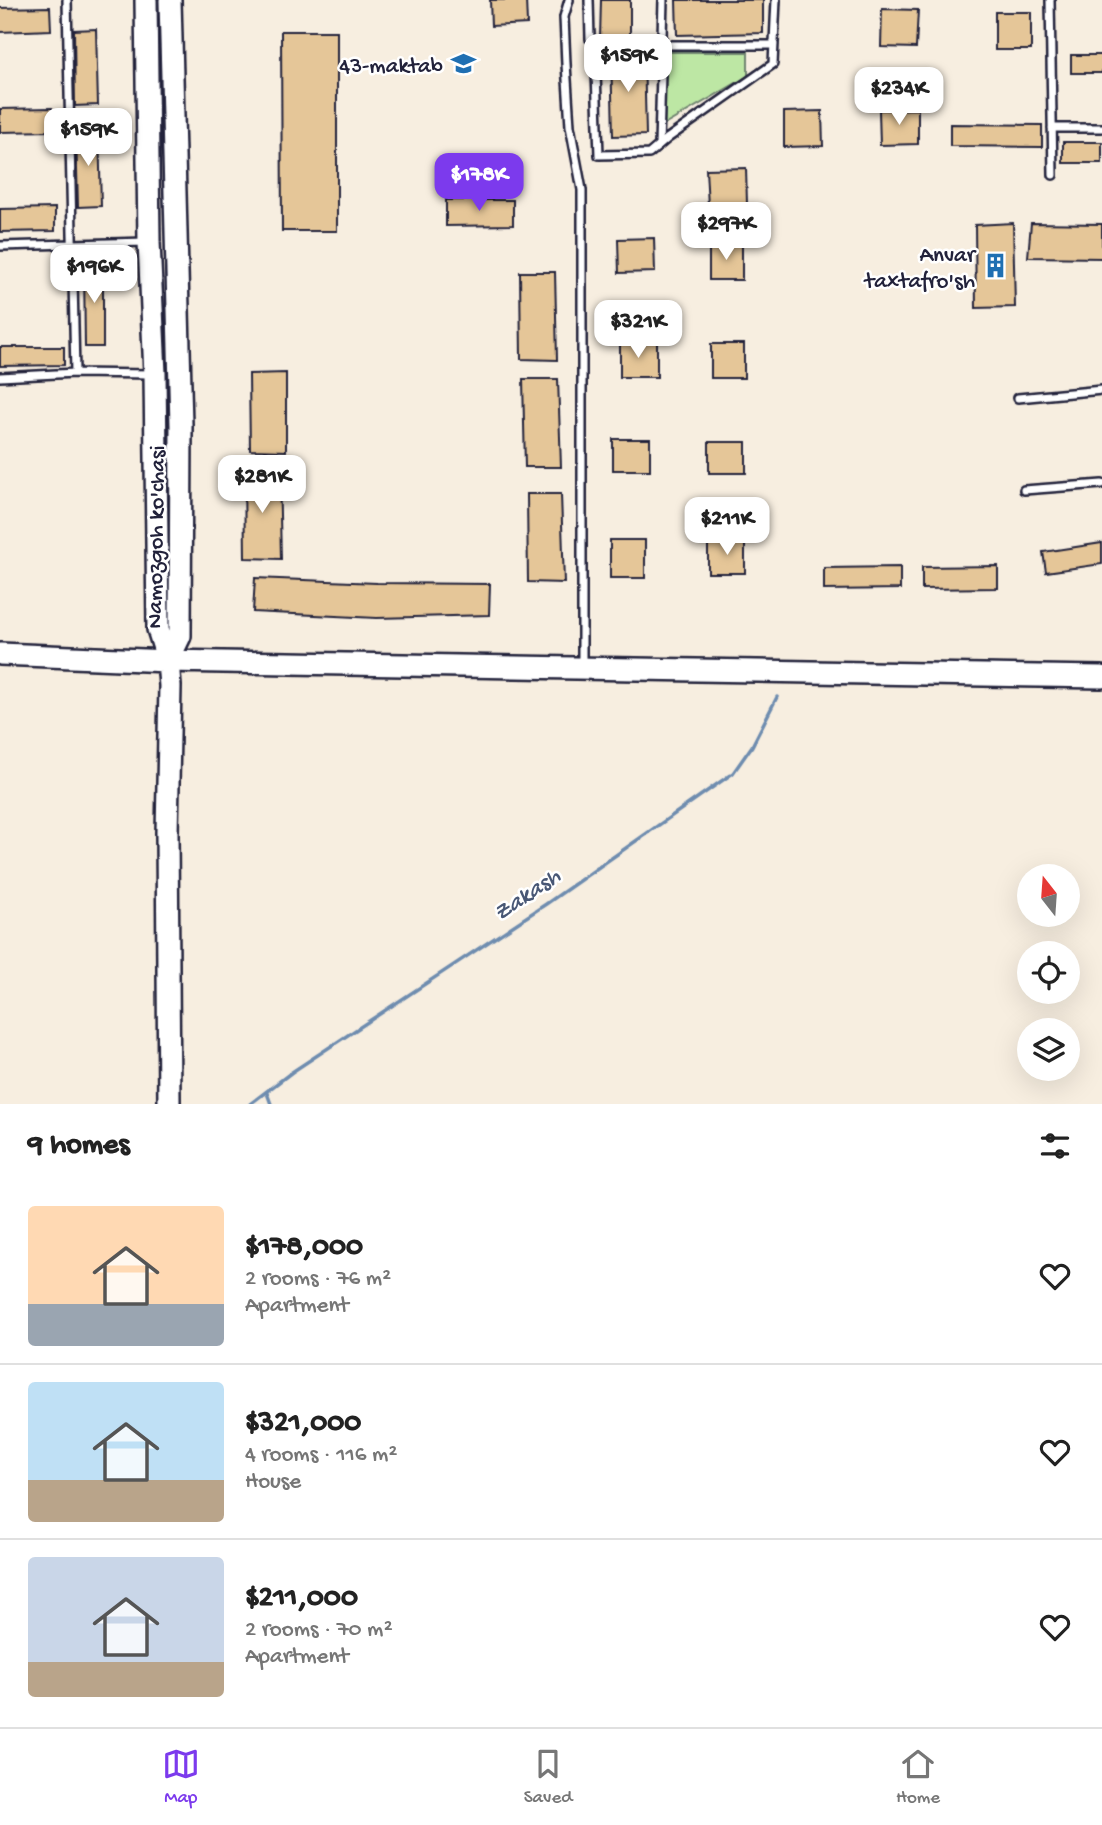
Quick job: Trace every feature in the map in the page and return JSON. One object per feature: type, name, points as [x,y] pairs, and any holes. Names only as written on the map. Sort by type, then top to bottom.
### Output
[{"type":"main road","name":"Namozgoh ko'chasi","points":[[146,0],[158,629],[168,661]]},
{"type":"main road","name":"Namozgoh ko'chasi","points":[[168,661],[180,636],[181,597],[181,425],[170,0]]},
{"type":"main road","points":[[0,654],[168,661],[1102,677]]},
{"type":"main road","points":[[168,661],[169,1104]]},
{"type":"lane","points":[[67,0],[75,373]]},
{"type":"lane","points":[[569,0],[564,17],[570,126],[582,190],[582,669]]},
{"type":"lane","points":[[589,0],[590,39]]},
{"type":"lane","points":[[659,145],[663,0]]},
{"type":"lane","points":[[774,45],[595,45],[599,155],[649,154],[773,64],[774,45],[776,0]]},
{"type":"lane","points":[[1050,0],[1053,175]]},
{"type":"lane","points":[[1052,128],[1102,128]]},
{"type":"lane","points":[[0,246],[149,242]]},
{"type":"lane","points":[[0,377],[75,373],[155,374]]},
{"type":"lane","points":[[1018,398],[1102,390]]},
{"type":"lane","points":[[1024,490],[1102,484]]},
{"type":"green space","points":[[664,52],[748,52],[748,76],[664,125]]},
{"type":"building","points":[[490,0],[526,0],[527,24],[491,26]]},
{"type":"building","points":[[601,0],[630,0],[630,39],[600,39]]},
{"type":"building","points":[[676,0],[763,0],[763,33],[677,35]]},
{"type":"building","points":[[50,7],[51,30],[0,32],[0,8]]},
{"type":"building","points":[[882,9],[918,10],[916,48],[881,47]]},
{"type":"building","points":[[995,12],[1031,12],[1031,50],[995,50]]},
{"type":"building","points":[[96,29],[98,105],[75,106],[74,30]]},
{"type":"building","points":[[281,31],[337,31],[337,231],[282,231]]},
{"type":"building","points":[[611,51],[630,51],[630,55],[644,54],[646,135],[613,136]]},
{"type":"building","points":[[1071,55],[1102,55],[1102,73],[1071,73]]},
{"type":"building","points":[[52,108],[53,131],[0,132],[0,109]]},
{"type":"building","points":[[918,109],[918,144],[880,145],[879,110]]},
{"type":"building","points":[[822,111],[823,146],[784,147],[784,112]]},
{"type":"building","points":[[950,124],[1042,125],[1042,147],[950,146]]},
{"type":"building","points":[[99,130],[101,206],[78,207],[76,131]]},
{"type":"building","points":[[1063,142],[1102,142],[1102,163],[1063,163]]},
{"type":"building","points":[[746,168],[747,204],[708,206],[706,169]]},
{"type":"building","points":[[446,200],[513,200],[513,225],[446,226]]},
{"type":"building","points":[[55,208],[55,231],[0,232],[0,209]]},
{"type":"building","name":"Anvar taxtafro'sh","points":[[1013,223],[1015,307],[976,308],[975,225]]},
{"type":"building","points":[[1031,223],[1102,224],[1102,258],[1028,257]]},
{"type":"building","points":[[654,238],[655,272],[619,273],[618,239]]},
{"type":"building","points":[[709,245],[742,245],[742,280],[709,280]]},
{"type":"building","points":[[84,263],[103,263],[103,347],[85,347]]},
{"type":"building","points":[[520,272],[555,272],[557,360],[521,359]]},
{"type":"building","points":[[620,342],[657,342],[657,377],[620,377]]},
{"type":"building","points":[[711,344],[744,344],[744,378],[711,378]]},
{"type":"building","points":[[0,347],[64,347],[64,365],[0,366]]},
{"type":"building","points":[[286,373],[286,451],[250,450],[249,374]]},
{"type":"building","points":[[523,379],[558,379],[561,467],[525,467]]},
{"type":"building","points":[[613,439],[650,439],[650,470],[613,470]]},
{"type":"building","points":[[709,442],[746,442],[746,473],[709,473]]},
{"type":"building","points":[[244,471],[279,471],[281,559],[245,558]]},
{"type":"building","points":[[527,494],[561,494],[564,583],[528,582]]},
{"type":"building","points":[[610,540],[645,540],[645,578],[610,578]]},
{"type":"building","points":[[745,541],[745,573],[708,573],[708,542]]},
{"type":"building","points":[[1102,543],[1102,564],[1046,572],[1043,552]]},
{"type":"building","points":[[998,566],[998,588],[922,589],[922,567]]},
{"type":"building","points":[[900,567],[900,589],[824,590],[824,568]]},
{"type":"building","points":[[255,578],[490,584],[489,615],[377,618],[253,612]]},
{"type":"waterway","name":"Zakash","points":[[250,1104],[292,1072],[546,904],[733,773],[752,746],[777,697]]},
{"type":"waterway","name":"Zakash","points":[[267,1093],[271,1104]]},
{"type":"place","name":"43-maktab","points":[[463,64]]},
{"type":"place","name":"Anvar taxtafro'sh","points":[[995,266]]}]
